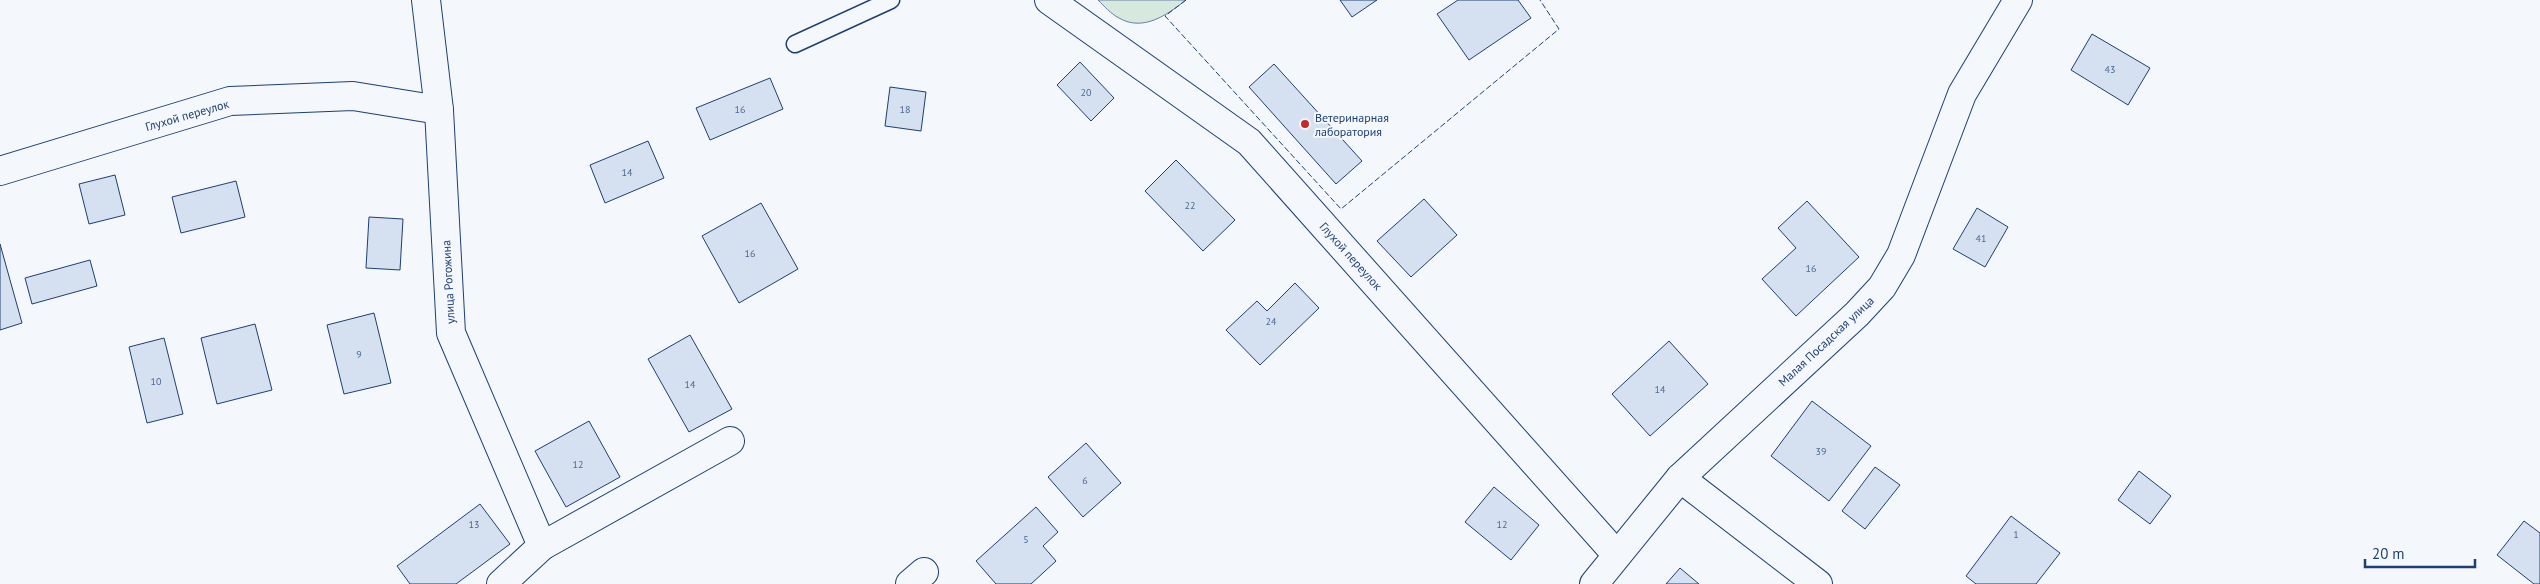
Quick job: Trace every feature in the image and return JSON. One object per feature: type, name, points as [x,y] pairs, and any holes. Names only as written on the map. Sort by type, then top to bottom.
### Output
[{"type":"street","name":"улица Рогожина","points":[[426,0],[439,110],[450,333],[542,546]]},
{"type":"street","name":"Глухой переулок","points":[[1049,0],[1249,142],[1616,554]]},
{"type":"street","name":"Малая Посадская улица","points":[[1594,584],[1616,554],[1680,478],[1857,314],[1882,287],[1901,255],[1962,94],[2018,0]]},
{"type":"street","name":"Глухой переулок","points":[[0,171],[230,101],[352,96],[439,110]]},
{"type":"street","points":[[501,584],[542,546],[730,442]]},
{"type":"street","points":[[1680,478],[1818,584]]},
{"type":"lane","points":[[794,44],[891,0]]},
{"type":"shaded area","points":[[1098,0],[1186,0],[1163,16],[1154,20],[1137,23],[1128,22],[1116,16]]},
{"type":"building","points":[[1340,0],[1377,0],[1352,17]]},
{"type":"building","points":[[1458,0],[1518,0],[1531,18],[1469,60],[1437,14]]},
{"type":"building","points":[[2092,34],[2150,68],[2128,105],[2071,70]]},
{"type":"building","points":[[1080,62],[1114,98],[1091,121],[1057,85]]},
{"type":"building","name":"Ветеринарная лаборатория","points":[[1274,64],[1362,161],[1336,184],[1249,87]]},
{"type":"building","points":[[770,78],[783,109],[710,140],[696,108]]},
{"type":"building","points":[[890,87],[926,92],[921,131],[885,126]]},
{"type":"building","points":[[648,141],[664,178],[605,203],[590,165]]},
{"type":"building","points":[[1176,160],[1235,220],[1203,251],[1145,191]]},
{"type":"building","points":[[115,175],[125,215],[89,224],[79,184]]},
{"type":"building","points":[[236,181],[245,217],[181,233],[172,197]]},
{"type":"building","points":[[1424,199],[1457,235],[1411,277],[1377,241]]},
{"type":"building","points":[[1807,201],[1859,257],[1796,316],[1762,279],[1796,248],[1778,228]]},
{"type":"building","points":[[761,203],[798,269],[739,303],[702,236]]},
{"type":"building","points":[[1977,208],[2008,227],[1985,267],[1953,249]]},
{"type":"building","points":[[369,217],[403,219],[400,270],[366,268]]},
{"type":"building","points":[[0,244],[22,323],[0,330]]},
{"type":"building","points":[[90,260],[97,286],[32,304],[25,278]]},
{"type":"building","points":[[1295,283],[1319,308],[1260,365],[1226,330],[1257,301],[1267,311]]},
{"type":"building","points":[[374,313],[391,383],[344,394],[327,325]]},
{"type":"building","points":[[255,324],[272,390],[217,404],[201,338]]},
{"type":"building","points":[[690,335],[732,409],[689,432],[648,359]]},
{"type":"building","points":[[164,338],[183,414],[147,423],[129,347]]},
{"type":"building","points":[[1669,341],[1708,384],[1650,436],[1612,394]]},
{"type":"building","points":[[1812,401],[1871,446],[1829,501],[1771,456]]},
{"type":"building","points":[[589,421],[620,477],[566,507],[535,451]]},
{"type":"building","points":[[1086,443],[1121,483],[1083,517],[1048,477]]},
{"type":"building","points":[[1875,467],[1900,485],[1865,529],[1842,511]]},
{"type":"building","points":[[2139,471],[2171,496],[2150,524],[2118,500]]},
{"type":"building","points":[[1494,487],[1539,525],[1511,560],[1465,522]]},
{"type":"building","points":[[480,504],[510,544],[456,584],[410,584],[397,566]]},
{"type":"building","points":[[1036,507],[1058,532],[1043,546],[1056,561],[1031,584],[996,584],[976,561]]},
{"type":"building","points":[[2011,516],[2060,553],[2036,584],[1976,584],[1966,576]]},
{"type":"building","points":[[2524,521],[2540,533],[2540,584],[2534,584],[2497,555]]},
{"type":"building","points":[[1680,568],[1699,584],[1666,584]]},
{"type":"fence","points":[[1186,0],[1165,16],[1341,209],[1559,29],[1540,0]]},
{"type":"place","name":"Ветеринарная лаборатория","points":[[1305,124]]}]
